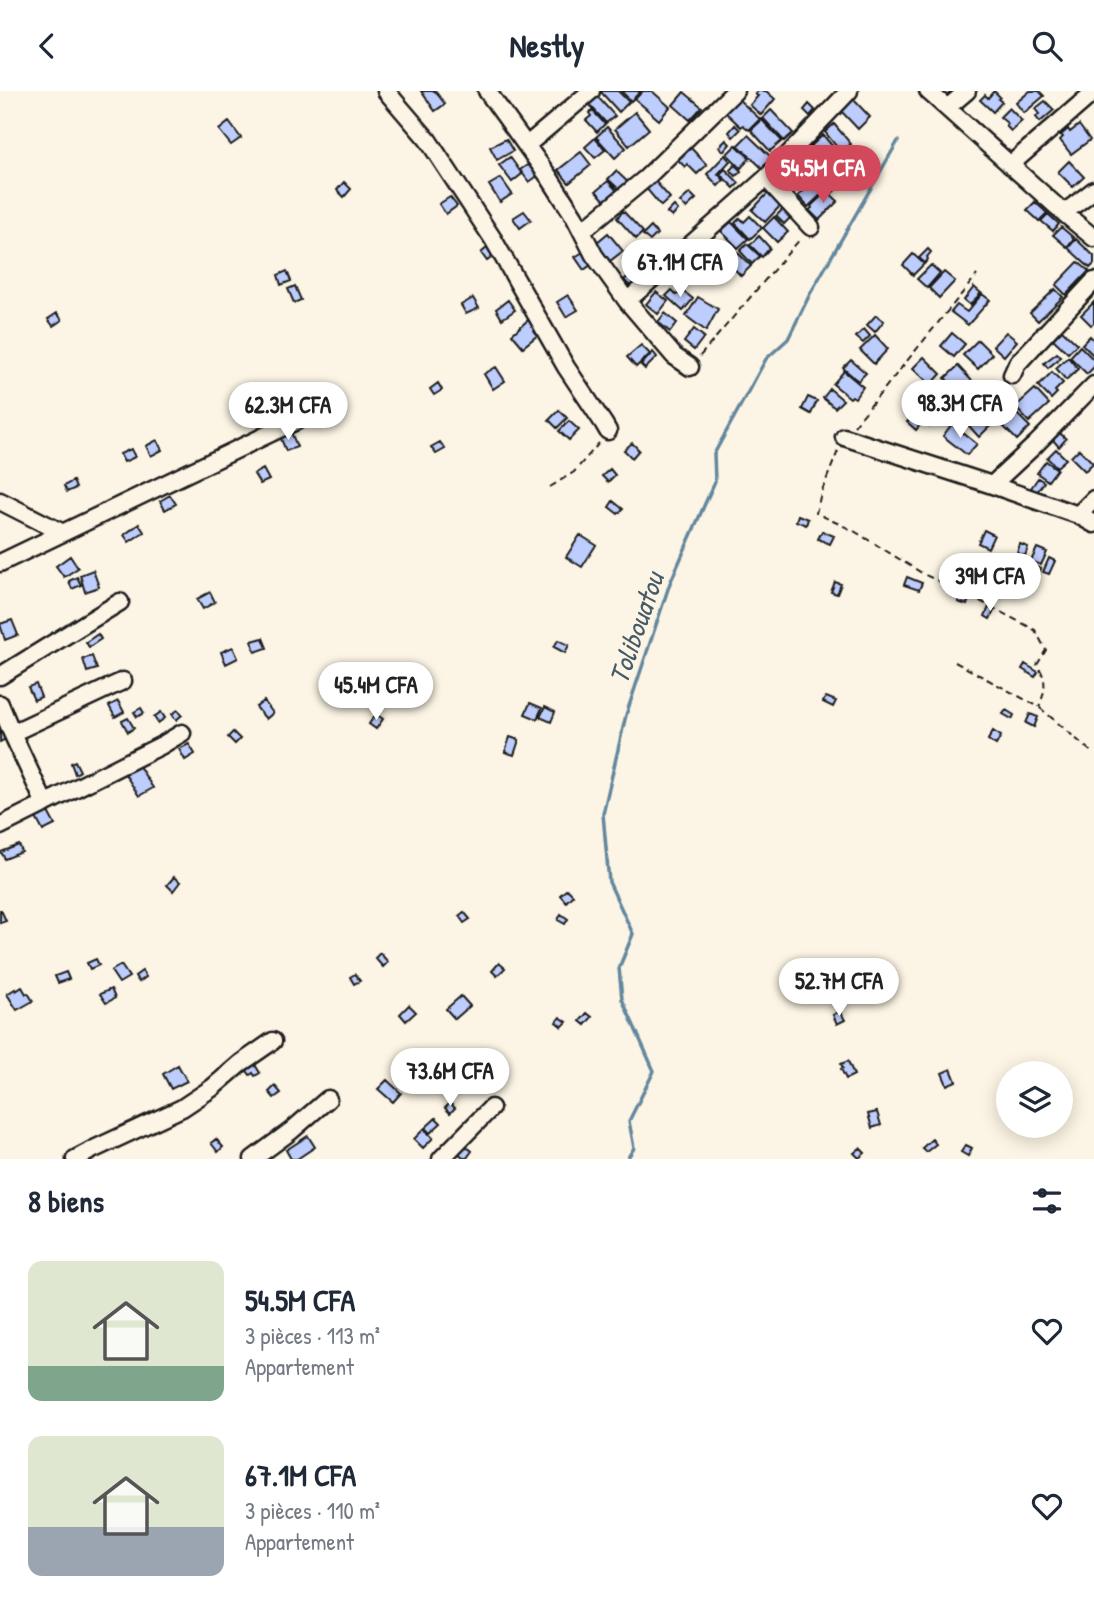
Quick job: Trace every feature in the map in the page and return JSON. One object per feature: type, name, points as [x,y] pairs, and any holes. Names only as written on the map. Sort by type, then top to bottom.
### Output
[{"type":"street","points":[[386,91],[428,140],[493,239],[566,367],[608,431]]},
{"type":"street","points":[[487,91],[527,145],[574,216],[594,255],[627,301],[674,356],[690,367]]},
{"type":"street","points":[[527,145],[591,91]]},
{"type":"street","points":[[582,231],[646,178],[735,91]]},
{"type":"street","points":[[627,301],[766,178],[849,91]]},
{"type":"street","points":[[928,91],[1094,238]]},
{"type":"street","points":[[947,108],[967,91]]},
{"type":"street","points":[[1010,165],[1094,92]]},
{"type":"street","points":[[766,178],[811,227]]},
{"type":"street","points":[[1064,213],[1094,190]]},
{"type":"street","points":[[1012,375],[1017,364],[1094,281]]},
{"type":"street","points":[[992,485],[1094,385]]},
{"type":"street","points":[[0,563],[298,420]]},
{"type":"street","points":[[844,437],[992,485],[1078,515],[1094,524]]},
{"type":"street","points":[[1078,515],[1094,499]]},
{"type":"street","points":[[0,501],[63,533]]},
{"type":"street","points":[[0,675],[120,602]]},
{"type":"street","points":[[12,733],[123,681]]},
{"type":"street","points":[[0,704],[45,804]]},
{"type":"street","points":[[0,826],[182,733]]},
{"type":"street","points":[[75,1159],[182,1108],[273,1041]]},
{"type":"street","points":[[253,1159],[328,1099]]},
{"type":"street","points":[[441,1159],[491,1108]]},
{"type":"path","points":[[690,367],[811,227]]},
{"type":"path","points":[[978,275],[844,437],[821,493],[816,513],[854,531],[925,575],[1035,630],[1046,650],[1037,665],[1043,673],[1045,692],[1039,707]]},
{"type":"path","points":[[550,487],[574,472],[608,431]]},
{"type":"path","points":[[955,662],[1039,707],[1094,754]]},
{"type":"building","points":[[421,91],[435,91],[445,104],[435,111]]},
{"type":"building","points":[[600,91],[618,91],[629,102],[619,112]]},
{"type":"building","points":[[621,91],[641,91],[631,101]]},
{"type":"building","points":[[643,91],[652,91],[670,107],[659,120],[635,99]]},
{"type":"building","points":[[758,91],[766,91],[775,99],[761,115],[750,105],[758,96],[755,94]]},
{"type":"building","points":[[994,91],[1002,102],[993,112],[980,100],[985,95],[988,98]]},
{"type":"building","points":[[1030,91],[1039,91],[1044,96],[1024,113],[1016,103]]},
{"type":"building","points":[[684,92],[702,107],[690,120],[673,105]]},
{"type":"building","points":[[596,95],[615,116],[606,123],[588,103]]},
{"type":"building","points":[[738,99],[760,119],[749,130],[743,125],[741,127],[725,112]]},
{"type":"building","points":[[853,99],[870,117],[858,129],[842,112]]},
{"type":"building","points":[[1045,101],[1054,110],[1040,122],[1035,109]]},
{"type":"building","points":[[809,104],[815,110],[810,116],[804,110]]},
{"type":"building","points":[[1009,108],[1022,121],[1011,131],[1000,117]]},
{"type":"building","points":[[592,110],[605,124],[597,132],[586,120],[591,116],[589,113]]},
{"type":"building","points":[[771,110],[793,133],[784,141],[763,118]]},
{"type":"building","points":[[635,112],[649,129],[629,146],[615,129]]},
{"type":"building","points":[[762,120],[782,141],[770,151],[751,130]]},
{"type":"building","points":[[229,122],[241,138],[231,145],[219,130]]},
{"type":"building","points":[[834,124],[851,144],[841,152],[825,132]]},
{"type":"building","points":[[735,125],[740,130],[733,137],[729,132]]},
{"type":"building","points":[[1079,125],[1090,140],[1071,154],[1060,140],[1063,137],[1061,135]]},
{"type":"building","points":[[607,127],[626,148],[615,158],[596,137]]},
{"type":"building","points":[[748,135],[772,158],[762,168],[738,145]]},
{"type":"building","points":[[823,135],[840,155],[829,165],[811,146]]},
{"type":"building","points":[[595,138],[605,150],[595,158],[585,147]]},
{"type":"building","points":[[506,139],[513,151],[497,160],[490,147]]},
{"type":"building","points":[[726,140],[730,144],[724,151],[719,147]]},
{"type":"building","points":[[736,145],[750,158],[741,168],[727,154]]},
{"type":"building","points":[[811,147],[827,166],[816,176],[802,160],[806,157],[803,154]]},
{"type":"building","points":[[691,148],[707,165],[697,174],[687,164],[685,167],[678,160]]},
{"type":"building","points":[[581,152],[591,165],[569,183],[558,170]]},
{"type":"building","points":[[725,155],[730,161],[718,174],[724,180],[718,186],[707,174]]},
{"type":"building","points":[[510,157],[522,174],[512,182],[499,165]]},
{"type":"building","points":[[796,160],[812,176],[799,189],[782,173]]},
{"type":"building","points":[[533,161],[542,173],[529,182],[520,170]]},
{"type":"building","points":[[1069,161],[1084,177],[1073,187],[1058,172]]},
{"type":"building","points":[[735,165],[741,171],[736,176],[730,170]]},
{"type":"building","points":[[725,169],[739,183],[734,188],[720,174]]},
{"type":"building","points":[[616,171],[631,185],[623,193],[608,179]]},
{"type":"building","points":[[825,171],[828,175],[832,171],[843,183],[832,193],[818,178]]},
{"type":"building","points":[[501,178],[512,194],[500,202],[489,185]]},
{"type":"building","points":[[816,179],[826,190],[808,207],[798,196]]},
{"type":"building","points":[[654,180],[670,198],[661,206],[645,187]]},
{"type":"building","points":[[608,181],[621,195],[610,206],[596,191]]},
{"type":"building","points":[[344,182],[351,189],[344,197],[337,190]]},
{"type":"building","points":[[827,191],[838,201],[819,220],[809,210]]},
{"type":"building","points":[[769,192],[782,204],[765,222],[752,210]]},
{"type":"building","points":[[690,193],[696,199],[686,208],[680,202]]},
{"type":"building","points":[[450,197],[457,206],[446,214],[439,204]]},
{"type":"building","points":[[1035,202],[1047,213],[1039,221],[1027,210]]},
{"type":"building","points":[[674,206],[678,210],[672,217],[667,213]]},
{"type":"building","points":[[785,207],[793,215],[784,224],[776,216]]},
{"type":"building","points":[[524,211],[531,220],[520,228],[513,218]]},
{"type":"building","points":[[623,211],[643,232],[636,239],[617,218]]},
{"type":"building","points":[[1048,214],[1059,224],[1053,231],[1041,221]]},
{"type":"building","points":[[750,216],[762,228],[750,239],[735,223],[740,218],[744,222]]},
{"type":"building","points":[[774,217],[788,232],[777,242],[763,228]]},
{"type":"building","points":[[731,222],[748,239],[738,248],[721,231]]},
{"type":"building","points":[[651,227],[657,234],[650,241],[643,235]]},
{"type":"building","points":[[1061,227],[1074,238],[1067,247],[1053,235]]},
{"type":"building","points":[[608,233],[623,251],[610,261],[596,243]]},
{"type":"building","points":[[759,236],[770,248],[762,257],[750,245]]},
{"type":"building","points":[[1076,239],[1094,256],[1094,264],[1090,268],[1068,248]]},
{"type":"building","points":[[723,241],[734,252],[725,260],[715,249]]},
{"type":"building","points":[[705,242],[718,255],[709,264],[695,251]]},
{"type":"building","points":[[747,244],[760,256],[752,264],[740,251]]},
{"type":"building","points":[[634,247],[646,258],[636,269],[623,259]]},
{"type":"building","points":[[487,248],[494,256],[487,261],[481,253]]},
{"type":"building","points":[[928,249],[931,252],[925,263],[919,258]]},
{"type":"building","points":[[583,252],[592,264],[584,270],[575,257]]},
{"type":"building","points":[[737,252],[751,266],[741,276],[727,261]]},
{"type":"building","points":[[913,254],[924,264],[913,275],[903,265]]},
{"type":"building","points":[[719,256],[728,264],[717,276],[709,268]]},
{"type":"building","points":[[1078,262],[1089,271],[1066,295],[1056,285]]},
{"type":"building","points":[[931,265],[940,273],[927,288],[917,279]]},
{"type":"building","points":[[287,271],[291,281],[281,285],[278,275]]},
{"type":"building","points":[[634,271],[644,282],[634,291],[624,280]]},
{"type":"building","points":[[944,272],[955,281],[939,298],[929,288]]},
{"type":"building","points":[[295,286],[301,300],[294,303],[288,289]]},
{"type":"building","points":[[974,287],[981,293],[970,305],[964,300]]},
{"type":"building","points":[[1055,289],[1063,297],[1038,321],[1030,313]]},
{"type":"building","points":[[672,290],[677,295],[682,290],[693,299],[683,311],[666,296]]},
{"type":"building","points":[[656,292],[668,301],[658,314],[646,304]]},
{"type":"building","points":[[982,294],[990,300],[968,325],[951,312],[957,305],[967,312]]},
{"type":"building","points":[[568,295],[578,310],[566,317],[557,302]]},
{"type":"building","points":[[698,297],[718,309],[706,331],[686,316]]},
{"type":"building","points":[[473,298],[479,308],[466,314],[461,305]]},
{"type":"building","points":[[508,300],[515,310],[502,319],[496,309]]},
{"type":"building","points":[[1094,302],[1094,323],[1091,325],[1081,315]]},
{"type":"building","points":[[57,313],[62,320],[53,326],[48,319]]},
{"type":"building","points":[[665,313],[677,323],[670,332],[658,322]]},
{"type":"building","points":[[876,315],[884,321],[875,332],[867,325]]},
{"type":"building","points":[[528,320],[539,334],[523,347],[512,334]]},
{"type":"building","points":[[694,329],[704,337],[694,350],[684,342]]},
{"type":"building","points":[[864,329],[870,336],[863,343],[856,337]]},
{"type":"building","points":[[1062,330],[1077,344],[1068,353],[1053,339]]},
{"type":"building","points":[[1006,332],[1017,341],[1004,356],[993,346]]},
{"type":"building","points":[[952,333],[965,344],[954,357],[941,346]]},
{"type":"building","points":[[875,335],[888,349],[874,364],[860,350]]},
{"type":"building","points":[[1090,336],[1094,340],[1094,356],[1082,344]]},
{"type":"building","points":[[978,340],[992,354],[978,369],[963,355]]},
{"type":"building","points":[[641,345],[650,354],[636,367],[627,357]]},
{"type":"building","points":[[1080,346],[1094,360],[1094,367],[1087,374],[1070,357]]},
{"type":"building","points":[[653,352],[657,357],[645,369],[641,365]]},
{"type":"building","points":[[1057,353],[1061,357],[1048,368],[1044,363]]},
{"type":"building","points":[[924,357],[941,374],[931,385],[913,368]]},
{"type":"building","points":[[1068,357],[1078,369],[1066,380],[1056,368]]},
{"type":"building","points":[[851,360],[866,373],[858,381],[843,368]]},
{"type":"building","points":[[958,366],[973,382],[963,391],[960,388],[957,390],[945,378]]},
{"type":"building","points":[[496,367],[505,381],[493,389],[484,374]]},
{"type":"building","points":[[844,371],[863,387],[855,398],[850,398],[833,384]]},
{"type":"building","points":[[1052,372],[1063,383],[1051,399],[1038,386]]},
{"type":"building","points":[[438,383],[442,390],[434,395],[430,389]]},
{"type":"building","points":[[934,388],[950,403],[940,414],[924,399]]},
{"type":"building","points":[[830,389],[843,400],[835,408],[823,398]]},
{"type":"building","points":[[1035,389],[1049,404],[1029,422],[1015,407]]},
{"type":"building","points":[[808,397],[817,401],[811,414],[802,409]]},
{"type":"building","points":[[992,400],[1005,412],[994,423],[981,411]]},
{"type":"building","points":[[921,402],[938,417],[930,426],[913,412]]},
{"type":"building","points":[[1012,409],[1030,427],[1017,440],[999,422]]},
{"type":"building","points":[[559,410],[567,418],[557,428],[549,420]]},
{"type":"building","points":[[913,416],[922,423],[916,430],[907,422]]},
{"type":"building","points":[[980,416],[990,426],[979,437],[969,426]]},
{"type":"building","points":[[569,421],[579,430],[569,440],[559,431]]},
{"type":"building","points":[[952,424],[977,444],[967,455],[943,436]]},
{"type":"building","points":[[291,432],[297,447],[286,451],[280,436]]},
{"type":"building","points":[[1060,433],[1066,439],[1059,447],[1053,440]]},
{"type":"building","points":[[157,440],[162,450],[151,456],[146,446]]},
{"type":"building","points":[[440,442],[445,449],[436,454],[431,447]]},
{"type":"building","points":[[632,443],[639,450],[632,458],[624,450]]},
{"type":"building","points":[[131,449],[135,457],[124,462],[120,454]]},
{"type":"building","points":[[1056,449],[1066,459],[1057,467],[1047,458]]},
{"type":"building","points":[[1079,449],[1093,463],[1085,471],[1071,457]]},
{"type":"building","points":[[1046,461],[1057,469],[1048,481],[1037,473]]},
{"type":"building","points":[[263,469],[269,480],[260,484],[254,474]]},
{"type":"building","points":[[610,469],[615,475],[608,482],[602,476]]},
{"type":"building","points":[[1038,478],[1044,482],[1037,492],[1031,488]]},
{"type":"building","points":[[73,481],[76,488],[67,492],[64,486]]},
{"type":"building","points":[[170,495],[176,504],[165,510],[160,501]]},
{"type":"building","points":[[613,501],[623,509],[618,514],[609,507]]},
{"type":"building","points":[[798,515],[808,519],[806,525],[796,521]]},
{"type":"building","points":[[139,524],[144,532],[129,542],[124,535]]},
{"type":"building","points":[[984,530],[994,535],[988,548],[978,543]]},
{"type":"building","points":[[822,531],[834,536],[830,544],[818,539]]},
{"type":"building","points":[[580,535],[596,545],[582,567],[566,557]]},
{"type":"building","points":[[1020,544],[1028,547],[1025,556],[1017,553]]},
{"type":"building","points":[[1037,548],[1047,552],[1041,565],[1031,561]]},
{"type":"building","points":[[70,556],[78,568],[64,577],[56,566]]},
{"type":"building","points":[[1049,558],[1055,561],[1049,574],[1043,572]]},
{"type":"building","points":[[1028,563],[1041,569],[1036,579],[1023,573]]},
{"type":"building","points":[[93,570],[99,587],[85,592],[80,575]]},
{"type":"building","points":[[77,577],[81,585],[72,589],[69,581]]},
{"type":"building","points":[[907,577],[922,583],[919,590],[904,585]]},
{"type":"building","points":[[835,582],[841,584],[837,594],[831,592]]},
{"type":"building","points":[[210,592],[215,602],[203,609],[197,599]]},
{"type":"building","points":[[959,597],[969,599],[967,605],[958,602]]},
{"type":"building","points":[[989,607],[995,609],[990,619],[985,616]]},
{"type":"building","points":[[12,620],[18,635],[5,640],[0,624]]},
{"type":"building","points":[[98,634],[101,639],[89,647],[86,642]]},
{"type":"building","points":[[263,638],[267,648],[255,652],[252,641]]},
{"type":"building","points":[[558,640],[569,645],[565,653],[554,647]]},
{"type":"building","points":[[233,647],[238,658],[226,664],[221,652]]},
{"type":"building","points":[[92,656],[97,669],[87,672],[83,659]]},
{"type":"building","points":[[1025,664],[1038,672],[1035,677],[1022,669]]},
{"type":"building","points":[[36,684],[41,697],[34,700],[28,687]]},
{"type":"building","points":[[826,697],[836,701],[833,707],[823,702]]},
{"type":"building","points":[[118,701],[124,712],[115,717],[109,706]]},
{"type":"building","points":[[264,701],[273,713],[266,719],[256,707]]},
{"type":"building","points":[[530,703],[542,708],[537,719],[525,714]]},
{"type":"building","points":[[545,707],[555,712],[551,722],[540,717]]},
{"type":"building","points":[[141,708],[144,713],[137,717],[134,712]]},
{"type":"building","points":[[178,710],[182,715],[176,720],[172,714]]},
{"type":"building","points":[[1006,710],[1014,715],[1012,719],[1003,714]]},
{"type":"building","points":[[161,712],[165,718],[158,723],[154,717]]},
{"type":"building","points":[[376,714],[383,719],[376,729],[369,724]]},
{"type":"building","points":[[1030,714],[1038,717],[1034,727],[1026,723]]},
{"type":"building","points":[[128,718],[134,728],[128,732],[122,721]]},
{"type":"building","points":[[3,723],[10,737],[0,742],[0,725]]},
{"type":"building","points":[[993,731],[1001,736],[996,745],[988,740]]},
{"type":"building","points":[[233,732],[240,739],[235,744],[228,737]]},
{"type":"building","points":[[510,737],[519,740],[514,755],[505,752]]},
{"type":"building","points":[[189,744],[195,754],[185,760],[179,749]]},
{"type":"building","points":[[75,761],[80,771],[75,774],[71,763]]},
{"type":"building","points":[[137,763],[153,788],[139,796],[123,771]]},
{"type":"building","points":[[48,812],[55,825],[43,831],[36,818]]},
{"type":"building","points":[[19,845],[22,852],[5,859],[1,852]]},
{"type":"building","points":[[174,877],[180,882],[173,891],[167,885]]},
{"type":"building","points":[[567,889],[573,895],[566,902],[560,895]]},
{"type":"building","points":[[0,910],[6,921],[0,923]]},
{"type":"building","points":[[464,912],[470,919],[464,923],[459,916]]},
{"type":"building","points":[[561,914],[568,919],[565,924],[558,920]]},
{"type":"building","points":[[380,953],[388,962],[383,967],[375,958]]},
{"type":"building","points":[[96,959],[99,965],[90,969],[87,963]]},
{"type":"building","points":[[499,963],[505,968],[497,976],[492,971]]},
{"type":"building","points":[[121,965],[129,977],[119,983],[111,971]]},
{"type":"building","points":[[142,971],[146,977],[139,982],[135,976]]},
{"type":"building","points":[[66,972],[69,979],[58,983],[55,976]]},
{"type":"building","points":[[355,974],[360,981],[354,984],[350,977]]},
{"type":"building","points":[[22,987],[33,1001],[17,1010],[7,994]]},
{"type":"building","points":[[111,989],[115,998],[106,1003],[100,994]]},
{"type":"building","points":[[461,996],[470,1006],[455,1019],[446,1009]]},
{"type":"building","points":[[409,1005],[416,1012],[406,1021],[400,1014]]},
{"type":"building","points":[[840,1011],[845,1020],[837,1024],[833,1015]]},
{"type":"building","points":[[587,1013],[592,1017],[585,1025],[580,1021]]},
{"type":"building","points":[[560,1017],[567,1022],[562,1027],[556,1022]]},
{"type":"building","points":[[848,1061],[854,1075],[846,1079],[841,1064]]},
{"type":"building","points":[[254,1063],[260,1073],[255,1076],[253,1073],[250,1075],[243,1065]]},
{"type":"building","points":[[178,1065],[187,1081],[171,1089],[163,1074]]},
{"type":"building","points":[[951,1069],[956,1081],[947,1085],[942,1073]]},
{"type":"building","points":[[387,1080],[401,1093],[393,1102],[378,1089]]},
{"type":"building","points":[[275,1086],[281,1093],[274,1098],[269,1092]]},
{"type":"building","points":[[450,1103],[455,1108],[450,1113],[445,1108]]},
{"type":"building","points":[[877,1112],[881,1125],[872,1128],[868,1114]]},
{"type":"building","points":[[436,1118],[441,1123],[430,1133],[425,1128]]},
{"type":"building","points":[[424,1129],[433,1138],[423,1148],[414,1139]]},
{"type":"building","points":[[308,1136],[315,1147],[297,1159],[291,1159],[286,1150]]},
{"type":"building","points":[[216,1139],[223,1147],[218,1152],[211,1143]]},
{"type":"building","points":[[932,1139],[936,1144],[926,1152],[922,1148]]},
{"type":"building","points":[[461,1142],[472,1151],[466,1159],[454,1150]]},
{"type":"building","points":[[966,1145],[972,1148],[968,1156],[961,1152]]},
{"type":"building","points":[[860,1148],[865,1153],[859,1158],[854,1153]]},
{"type":"waterway","name":"Tolibouatou","points":[[627,1159],[634,1148],[629,1121],[654,1071],[622,999],[619,968],[633,934],[609,882],[603,814],[626,715],[670,583],[715,481],[714,454],[766,359],[788,339],[810,294],[898,141]]}]
